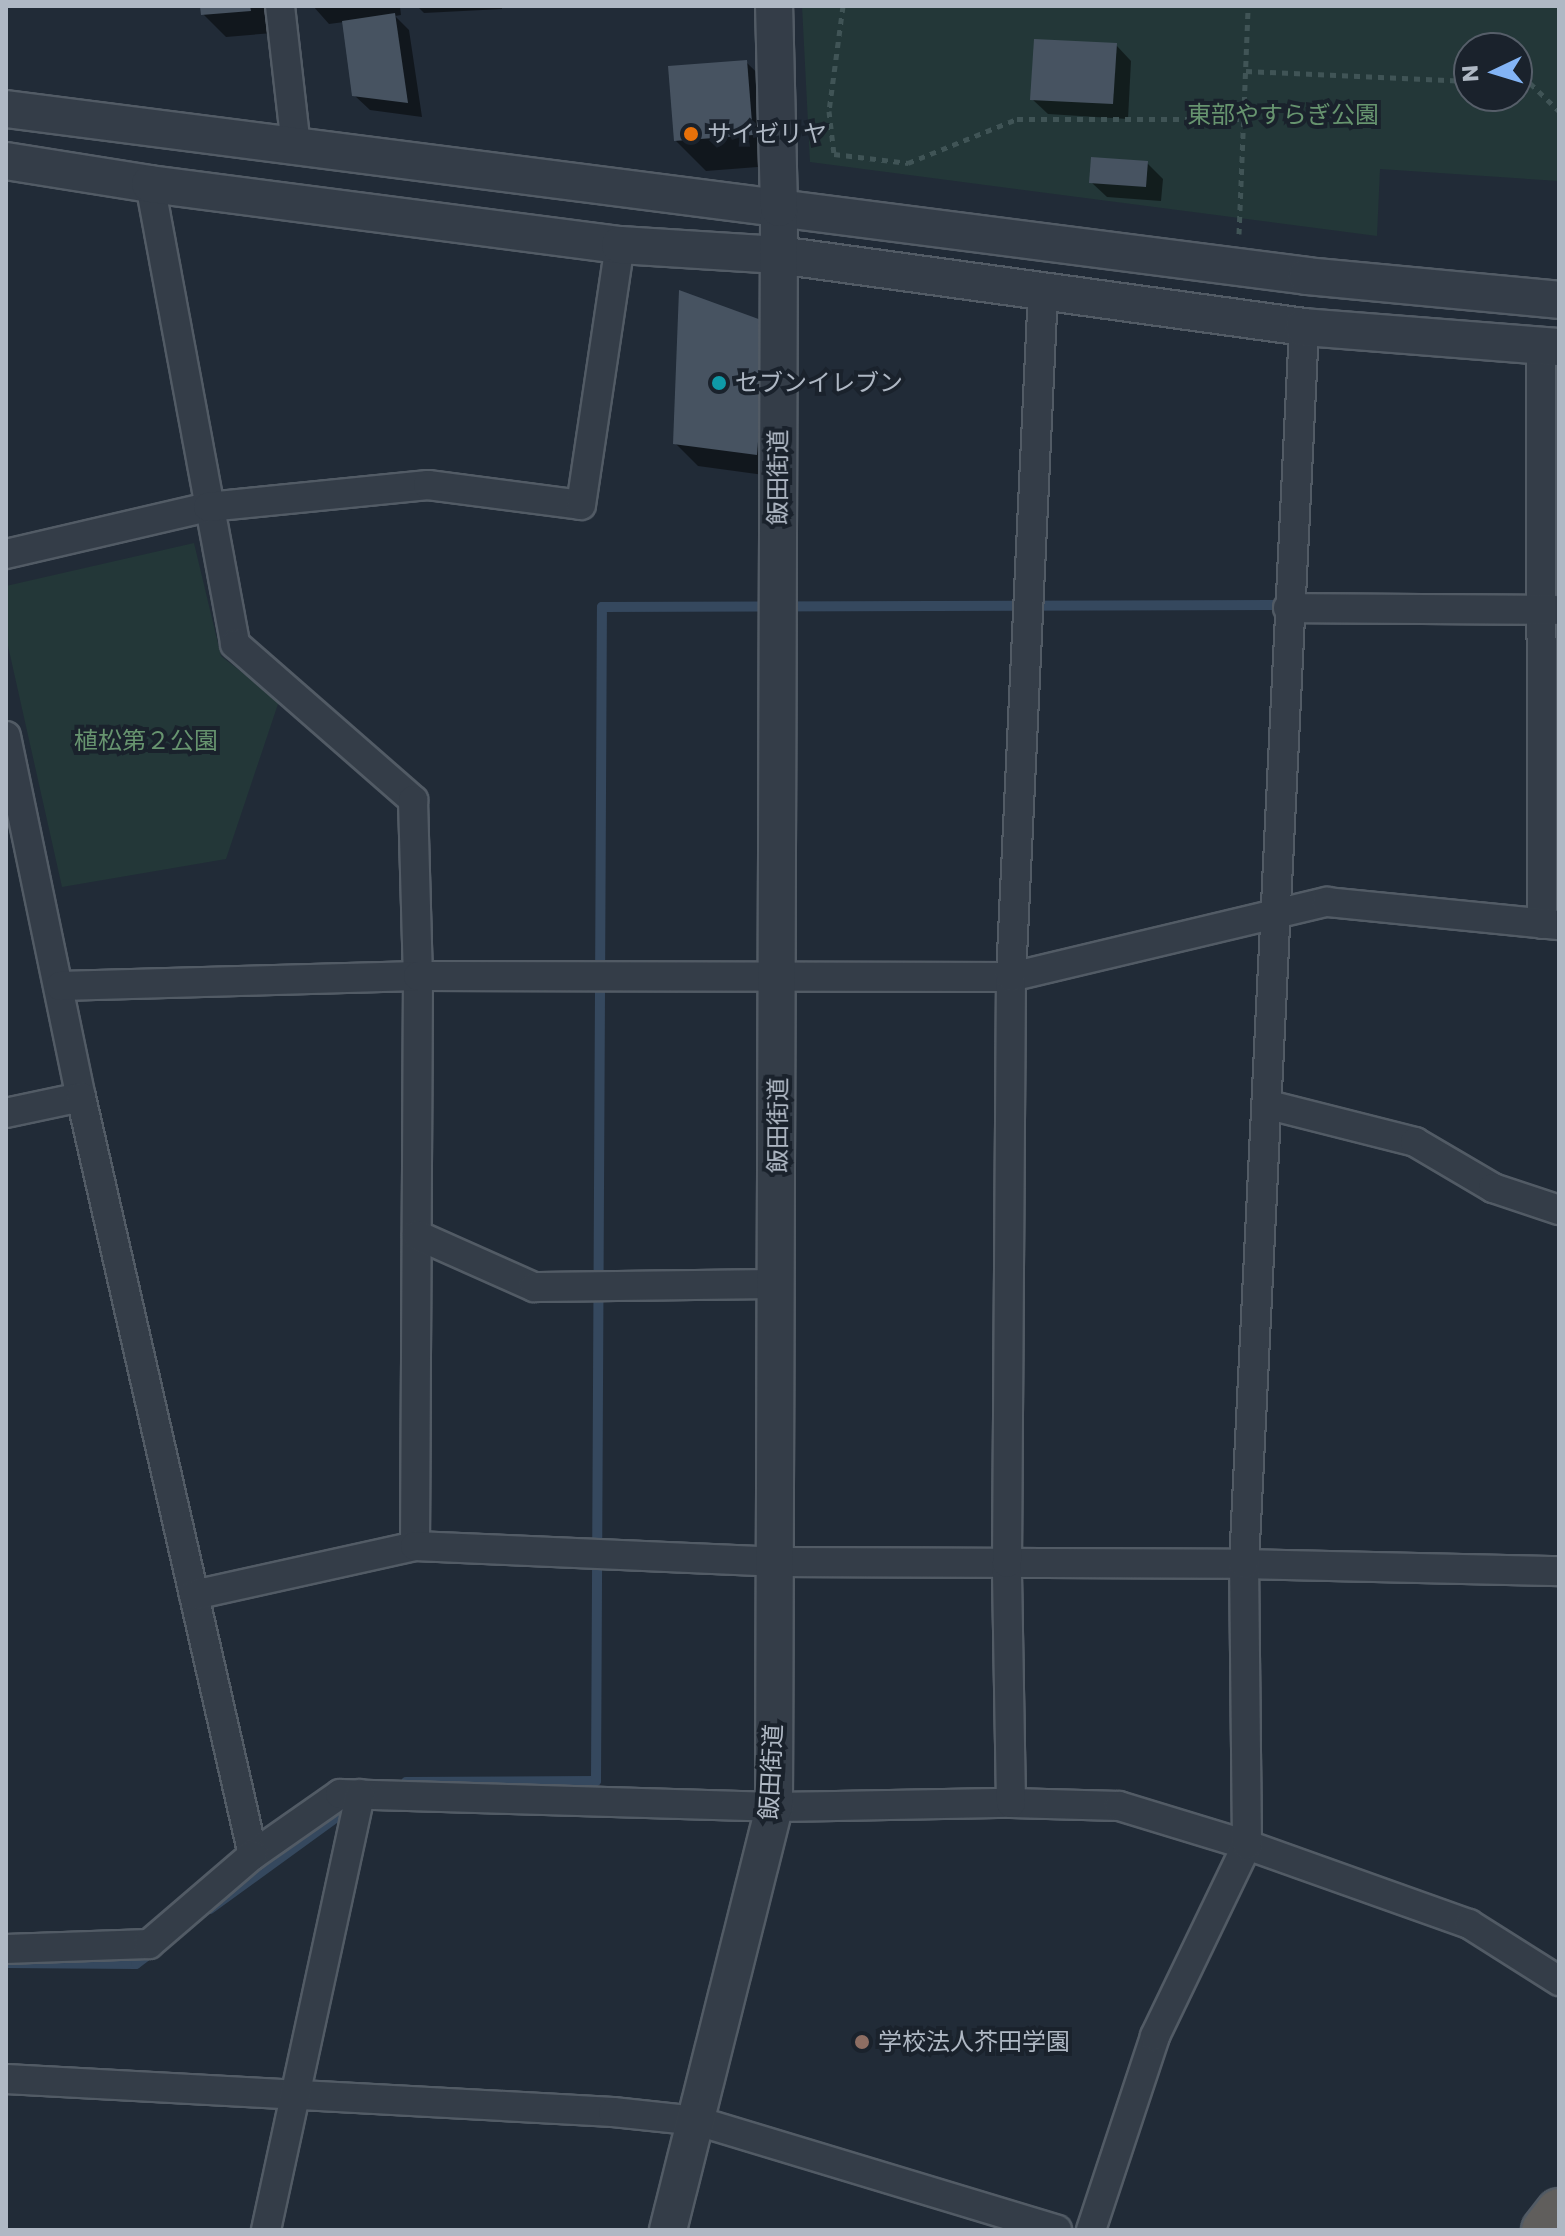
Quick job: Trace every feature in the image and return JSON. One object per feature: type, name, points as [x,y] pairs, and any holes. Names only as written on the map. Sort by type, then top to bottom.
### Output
[{"type":"highway","points":[[1544,2230],[1559,2211]]},
{"type":"street","points":[[280,6],[296,146]]},
{"type":"street","name":"飯田街道","points":[[668,2230],[774,1807],[779,208],[774,6]]},
{"type":"street","points":[[6,109],[1238,267],[1559,300]]},
{"type":"street","points":[[6,161],[150,184],[620,245],[779,255],[1304,327],[1550,346],[1551,924],[1327,902],[1011,977],[418,976],[60,986]]},
{"type":"street","points":[[150,184],[235,644],[413,800],[418,976],[415,1546]]},
{"type":"street","points":[[6,554],[208,507],[428,485],[581,505],[620,245]]},
{"type":"street","points":[[1011,1803],[1007,1563],[1011,977],[1043,291]]},
{"type":"street","points":[[1091,2230],[1155,2036],[1247,1845],[1244,1564],[1269,1105],[1288,608],[1304,327]]},
{"type":"street","points":[[1288,608],[1549,610]]},
{"type":"street","points":[[6,736],[81,1097],[253,1855]]},
{"type":"street","points":[[6,1113],[81,1097]]},
{"type":"street","points":[[1269,1105],[1415,1142],[1493,1188],[1559,1210]]},
{"type":"street","points":[[417,1235],[534,1287],[778,1284]]},
{"type":"street","points":[[194,1595],[415,1546],[776,1562],[1244,1564],[1559,1571]]},
{"type":"street","points":[[6,1949],[149,1944],[253,1855],[340,1794],[774,1807],[1011,1803],[1119,1806],[1247,1845],[1469,1924],[1559,1981]]},
{"type":"street","points":[[266,2230],[360,1794]]},
{"type":"street","points":[[6,2079],[613,2112],[697,2121],[1057,2230]]},
{"type":"path","points":[[843,6],[829,111],[834,154],[908,163],[1017,119],[1244,119]]},
{"type":"path","points":[[1238,267],[1248,6]]},
{"type":"path","points":[[1246,71],[1453,80]]},
{"type":"path","points":[[1533,86],[1559,111]]},
{"type":"green space","name":"東部やすらぎ公園","points":[[802,6],[1559,6],[1559,181],[1380,169],[1377,236],[810,162]]},
{"type":"green space","name":"植松第２公園","points":[[194,543],[221,656],[279,701],[226,859],[62,887],[6,637],[6,586]]},
{"type":"building","points":[[200,6],[250,6],[251,11],[201,15]]},
{"type":"building","points":[[395,13],[408,103],[352,96],[342,21]]},
{"type":"building","points":[[1034,39],[1117,43],[1113,104],[1030,100]]},
{"type":"building","points":[[747,60],[753,135],[674,141],[668,66]]},
{"type":"building","points":[[1091,157],[1148,161],[1146,187],[1089,183]]},
{"type":"building","name":"セブンイレブン","points":[[679,290],[767,322],[757,455],[673,444]]},
{"type":"waterway","points":[[406,1782],[596,1781],[602,607],[1286,605]]},
{"type":"waterway","points":[[210,1909],[352,1806]]},
{"type":"waterway","points":[[6,1963],[136,1964],[152,1952]]},
{"type":"place","name":"サイゼリヤ","points":[[691,134]]},
{"type":"place","name":"セブンイレブン","points":[[719,383]]},
{"type":"place","name":"学校法人芥田学園","points":[[862,2042]]}]
